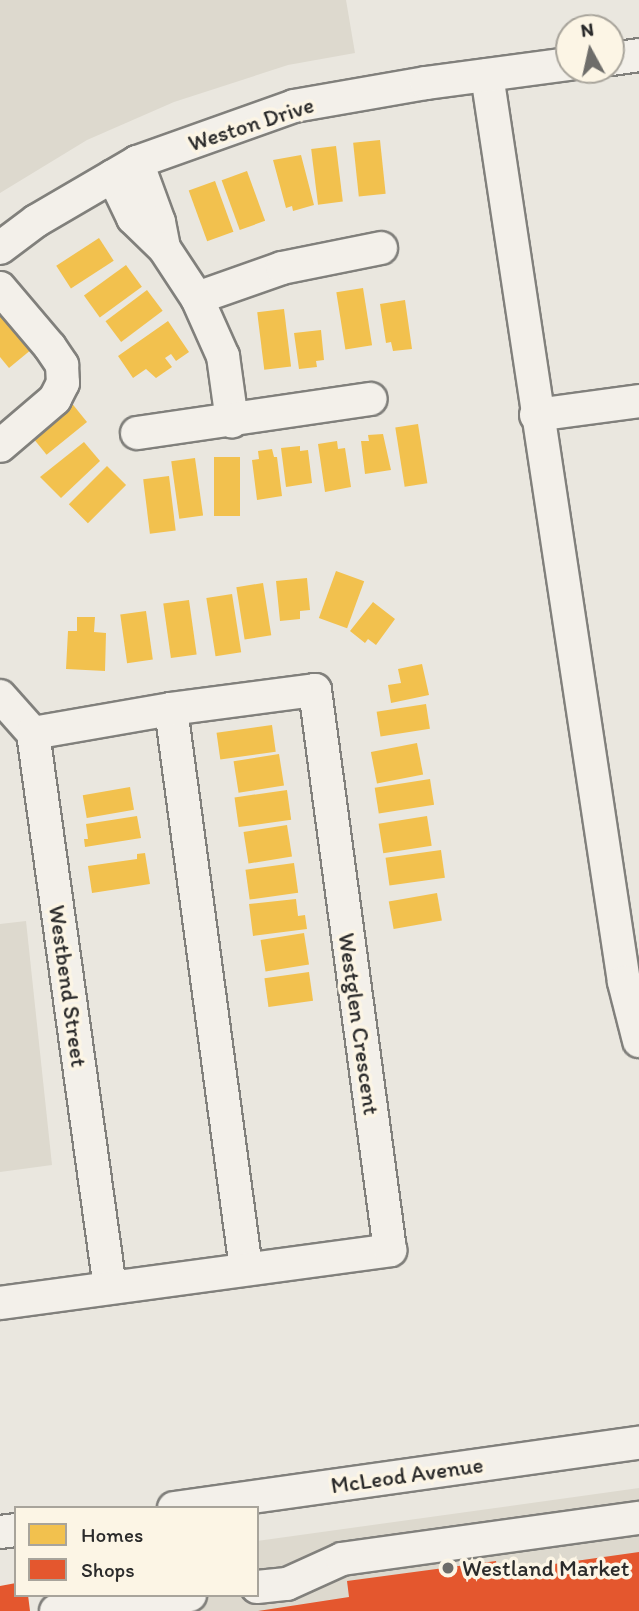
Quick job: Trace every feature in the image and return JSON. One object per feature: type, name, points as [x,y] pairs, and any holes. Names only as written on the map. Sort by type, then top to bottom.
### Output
[{"type":"street","name":"Weston Drive","points":[[0,247],[36,220],[125,169],[294,106],[555,66]]},
{"type":"street","points":[[487,75],[536,415],[631,979],[639,1041]]},
{"type":"street","points":[[125,169],[133,218],[164,248],[197,298],[223,356],[232,421]]},
{"type":"street","points":[[197,298],[282,268],[382,248]]},
{"type":"street","points":[[0,288],[62,365],[63,383],[55,398],[0,446]]},
{"type":"street","points":[[137,433],[371,399]]},
{"type":"street","points":[[536,415],[639,401]]},
{"type":"street","name":"Westglen Crescent","points":[[0,1303],[390,1250],[315,690],[171,709],[33,733]]},
{"type":"street","points":[[0,696],[33,733]]},
{"type":"street","points":[[171,709],[246,1269]]},
{"type":"street","name":"Westbend Street","points":[[33,733],[110,1288]]},
{"type":"street","name":"McLeod Avenue","points":[[188,1506],[639,1443]]},
{"type":"street","points":[[259,1587],[288,1584],[342,1559],[639,1518]]},
{"type":"street","points":[[53,1611],[173,1597]]},
{"type":"shaded area","points":[[0,0],[346,0],[355,53],[288,65],[174,102],[87,140],[0,193]]},
{"type":"shaded area","points":[[26,921],[52,1165],[0,1172],[0,924]]},
{"type":"shaded area","name":"Westland Market","points":[[639,1488],[639,1611],[65,1611],[62,1597],[259,1597],[259,1541]]},
{"type":"building: Homes","points":[[380,140],[386,194],[359,197],[353,143]]},
{"type":"building: Homes","points":[[336,146],[343,202],[318,205],[311,149]]},
{"type":"building: Homes","points":[[301,155],[314,205],[293,211],[292,206],[286,208],[273,160]]},
{"type":"building: Homes","points":[[247,171],[265,221],[240,230],[222,180]]},
{"type":"building: Homes","points":[[215,181],[233,232],[207,241],[189,191]]},
{"type":"building: Homes","points":[[99,238],[114,261],[71,288],[56,266]]},
{"type":"building: Homes","points":[[126,265],[142,287],[100,317],[84,296]]},
{"type":"building: Homes","points":[[363,288],[372,345],[345,350],[336,292]]},
{"type":"building: Homes","points":[[147,290],[163,311],[121,342],[105,321]]},
{"type":"building: Homes","points":[[405,300],[412,349],[393,351],[391,342],[386,343],[380,304]]},
{"type":"building: Homes","points":[[284,309],[291,367],[264,370],[257,312]]},
{"type":"building: Homes","points":[[0,312],[32,349],[9,368],[0,357]]},
{"type":"building: Homes","points":[[168,321],[189,352],[176,361],[171,354],[165,358],[172,367],[156,378],[146,369],[133,378],[118,356]]},
{"type":"building: Homes","points":[[321,330],[324,360],[316,361],[317,367],[299,369],[294,333]]},
{"type":"building: Homes","points":[[70,401],[87,422],[47,455],[30,434]]},
{"type":"building: Homes","points":[[418,424],[427,483],[405,487],[395,428]]},
{"type":"building: Homes","points":[[383,434],[391,470],[365,474],[361,441],[369,441],[368,435]]},
{"type":"building: Homes","points":[[337,441],[338,449],[345,448],[351,487],[325,492],[318,444]]},
{"type":"building: Homes","points":[[84,442],[100,461],[61,498],[40,477]]},
{"type":"building: Homes","points":[[300,446],[300,451],[308,450],[312,483],[286,487],[281,448]]},
{"type":"building: Homes","points":[[272,449],[274,457],[277,457],[282,496],[257,500],[252,460],[259,459],[258,451]]},
{"type":"building: Homes","points":[[214,457],[240,457],[240,516],[214,516]]},
{"type":"building: Homes","points":[[195,458],[203,515],[179,519],[171,461]]},
{"type":"building: Homes","points":[[107,466],[126,485],[88,523],[69,504]]},
{"type":"building: Homes","points":[[169,476],[176,531],[150,534],[143,479]]},
{"type":"building: Homes","points":[[336,571],[364,581],[347,628],[319,618]]},
{"type":"building: Homes","points":[[307,578],[310,610],[300,611],[300,619],[280,621],[276,581]]},
{"type":"building: Homes","points":[[263,583],[271,635],[245,640],[236,587]]},
{"type":"building: Homes","points":[[232,594],[241,652],[216,656],[206,598]]},
{"type":"building: Homes","points":[[189,600],[197,654],[171,658],[163,604]]},
{"type":"building: Homes","points":[[373,602],[395,619],[376,645],[368,639],[365,643],[350,631]]},
{"type":"building: Homes","points":[[146,611],[153,660],[127,663],[120,615]]},
{"type":"building: Homes","points":[[77,617],[95,617],[94,632],[106,633],[105,671],[66,669],[68,631],[77,631]]},
{"type":"building: Homes","points":[[422,664],[429,695],[391,703],[388,685],[401,683],[398,669]]},
{"type":"building: Homes","points":[[426,704],[430,729],[381,737],[377,712]]},
{"type":"building: Homes","points":[[272,725],[276,752],[220,760],[217,733]]},
{"type":"building: Homes","points":[[417,743],[423,774],[377,783],[371,752]]},
{"type":"building: Homes","points":[[279,754],[284,786],[239,793],[234,761]]},
{"type":"building: Homes","points":[[430,779],[434,805],[379,813],[375,788]]},
{"type":"building: Homes","points":[[130,787],[134,810],[87,818],[83,795]]},
{"type":"building: Homes","points":[[287,790],[291,820],[239,827],[235,797]]},
{"type":"building: Homes","points":[[137,816],[141,838],[85,847],[84,839],[88,839],[86,824]]},
{"type":"building: Homes","points":[[427,816],[432,846],[383,853],[379,824]]},
{"type":"building: Homes","points":[[287,825],[292,857],[249,863],[244,832]]},
{"type":"building: Homes","points":[[441,850],[445,878],[389,886],[386,858]]},
{"type":"building: Homes","points":[[145,853],[150,884],[92,893],[88,866],[137,859],[137,854]]},
{"type":"building: Homes","points":[[294,863],[298,893],[250,900],[245,870]]},
{"type":"building: Homes","points":[[437,893],[442,921],[394,929],[389,902]]},
{"type":"building: Homes","points":[[296,899],[298,916],[305,915],[307,929],[253,936],[249,904]]},
{"type":"building: Homes","points":[[304,933],[309,965],[266,971],[261,940]]},
{"type":"building: Homes","points":[[309,972],[313,1001],[268,1007],[264,978]]},
{"type":"building: Shops","points":[[639,1552],[639,1611],[258,1611],[349,1597],[347,1581],[496,1561],[498,1572]]},
{"type":"building: Shops","points":[[14,1583],[14,1597],[28,1597],[30,1611],[0,1611],[0,1586]]},
{"type":"place","name":"Westland Market","points":[[448,1568]]}]
